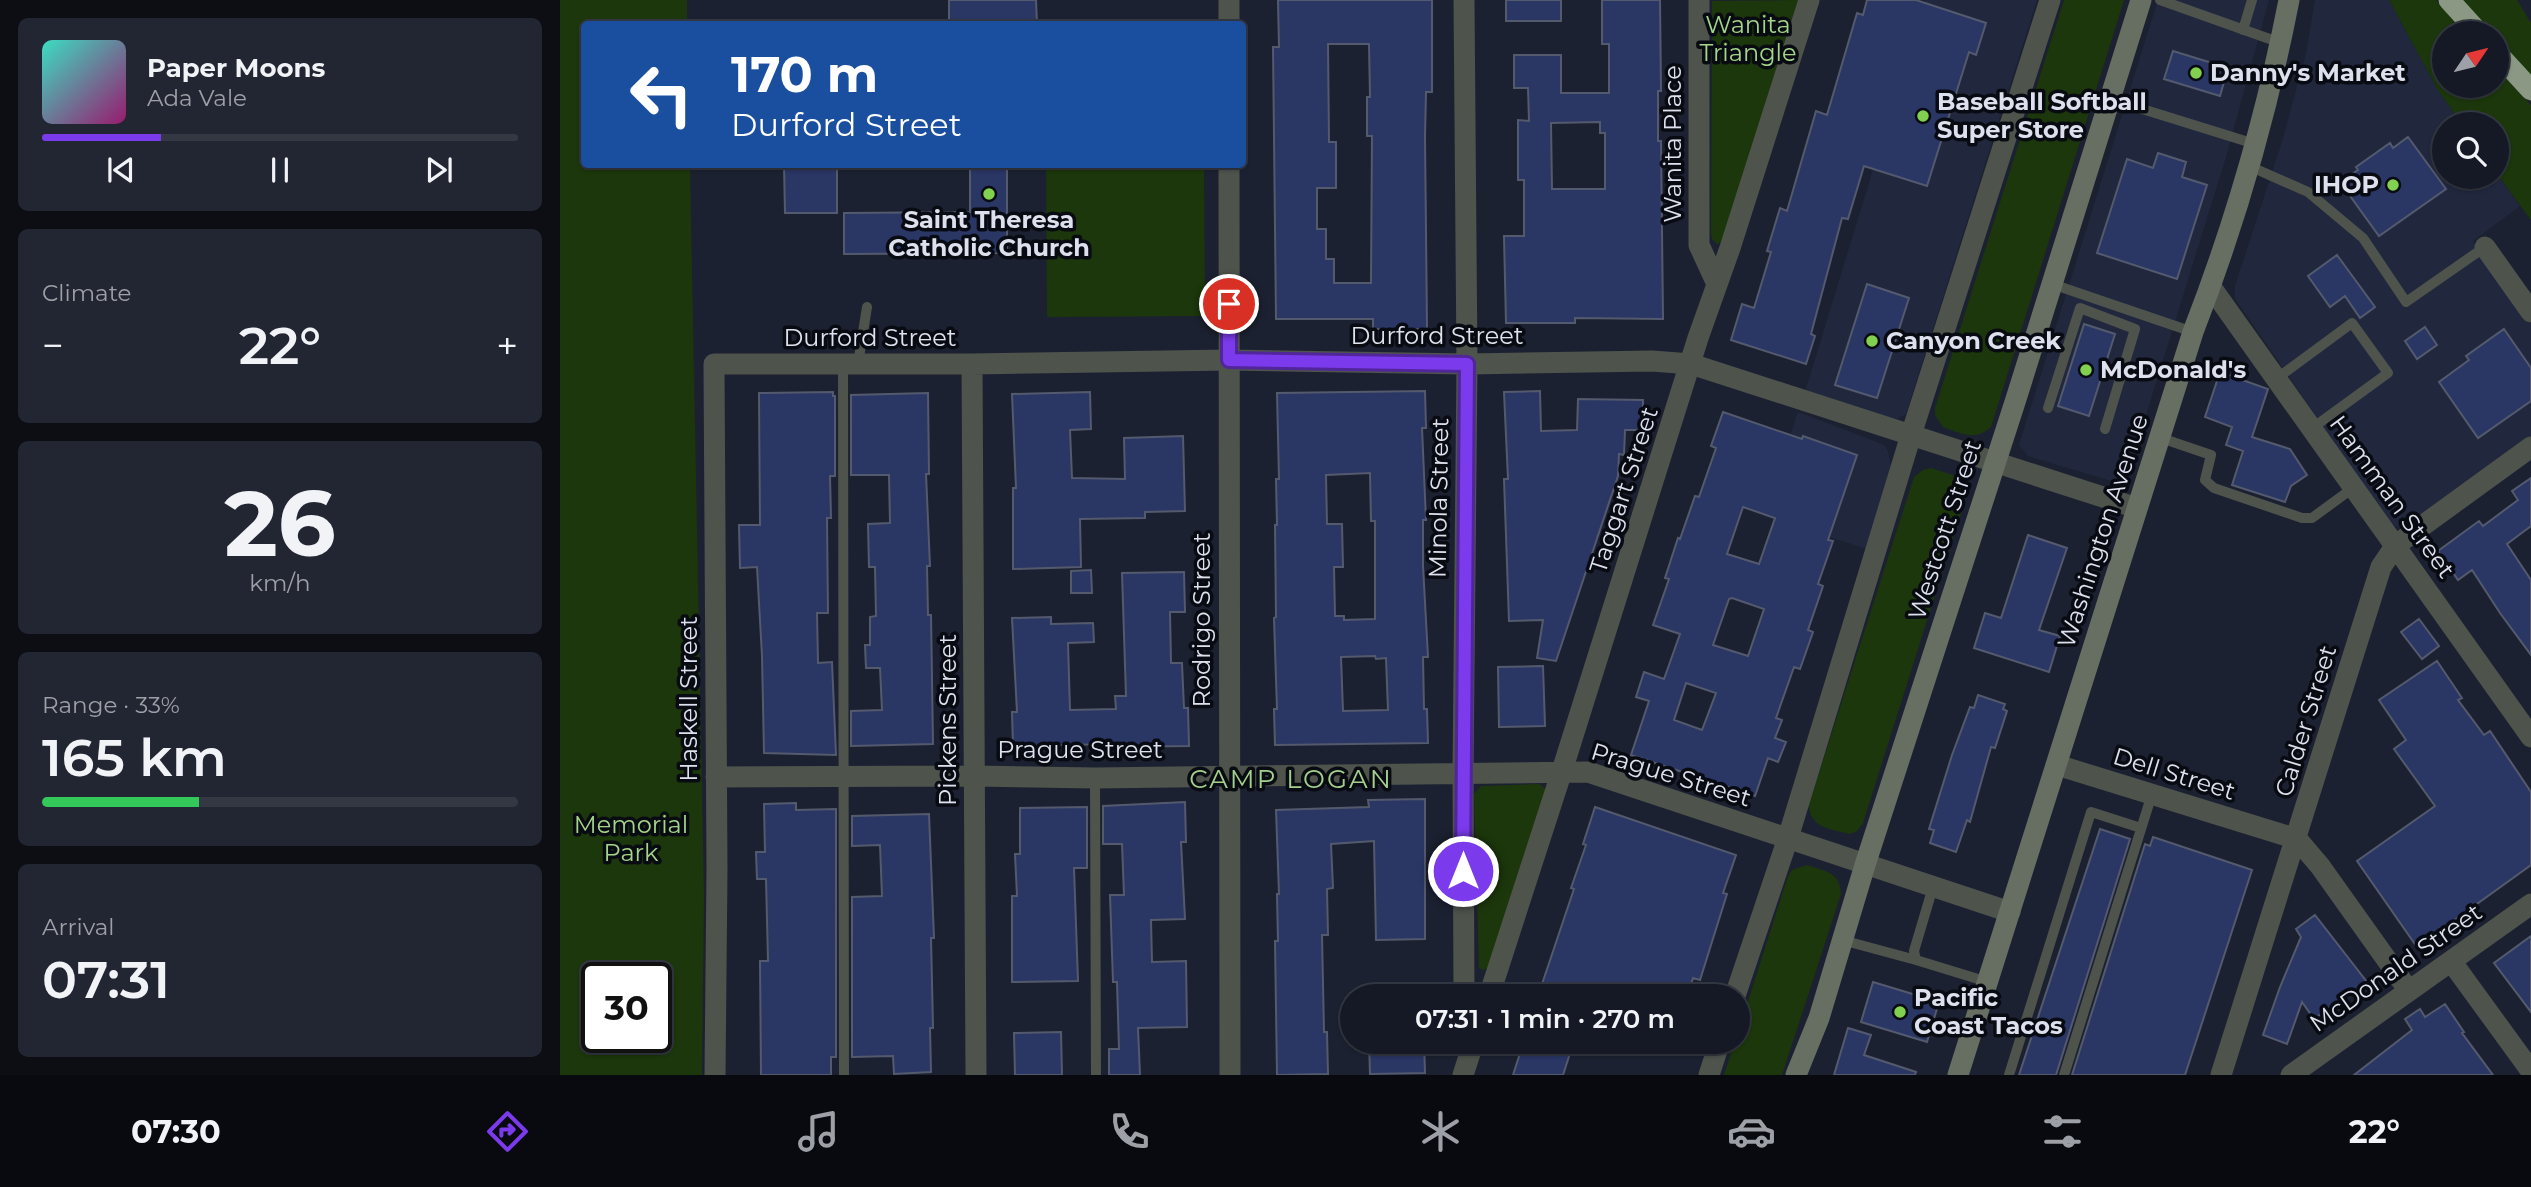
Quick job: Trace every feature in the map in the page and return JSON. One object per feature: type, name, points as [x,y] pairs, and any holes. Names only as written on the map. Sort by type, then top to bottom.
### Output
[{"type":"highway","points":[[2449,0],[2468,21]]},
{"type":"highway","points":[[2510,67],[2531,90]]},
{"type":"main road","name":"Westcott Street","points":[[1796,1075],[1819,1018],[1865,865],[2141,0]]},
{"type":"main road","name":"Washington Avenue","points":[[1958,1075],[2193,332],[2211,287],[2256,144],[2289,0]]},
{"type":"street","points":[[1229,0],[1229,21]]},
{"type":"street","name":"Minola Street","points":[[1464,0],[1467,364],[1464,984]]},
{"type":"street","name":"Wanita Place","points":[[1699,0],[1699,244],[1717,284]]},
{"type":"street","name":"Taggart Street","points":[[1493,984],[1809,0]]},
{"type":"street","points":[[1739,984],[1788,838],[1911,435],[2050,0]]},
{"type":"street","name":"Rodrigo Street","points":[[1229,168],[1230,1075]]},
{"type":"street","points":[[2485,247],[2531,312]]},
{"type":"street","name":"Hamman Street","points":[[2211,287],[2531,737]]},
{"type":"street","name":"Durford Street","points":[[714,364],[1229,360],[1467,364],[1652,361],[1691,364],[2137,509]]},
{"type":"street","name":"Haskell Street","points":[[714,364],[715,1075]]},
{"type":"street","name":"Pickens Street","points":[[972,364],[976,1075]]},
{"type":"street","name":"Calder Street","points":[[2221,1075],[2381,567],[2396,545],[2531,447]]},
{"type":"street","name":"Dell Street","points":[[2057,765],[2297,839]]},
{"type":"street","name":"Prague Street","points":[[716,777],[1095,778],[1588,772],[2010,912]]},
{"type":"street","points":[[2297,839],[2320,866],[2409,991]]},
{"type":"street","name":"McDonald Street","points":[[2291,1075],[2531,904]]},
{"type":"street","points":[[2451,961],[2531,1071]]},
{"type":"street","points":[[1464,1054],[1464,1074]]},
{"type":"street","points":[[1464,1074],[1470,1054]]},
{"type":"street","points":[[1709,1075],[1716,1054]]},
{"type":"lane","points":[[2160,0],[2183,4],[2281,43]]},
{"type":"lane","points":[[2243,30],[2252,0]]},
{"type":"lane","points":[[2110,99],[2256,144]]},
{"type":"lane","points":[[2249,166],[2308,192],[2363,238],[2406,302],[2485,247]]},
{"type":"lane","points":[[2052,284],[2193,332]]},
{"type":"lane","points":[[844,1075],[844,778],[851,364],[867,307]]},
{"type":"lane","points":[[2048,408],[2080,308],[2135,329],[2105,429]]},
{"type":"lane","points":[[2276,379],[2353,323],[2388,373],[2311,429]]},
{"type":"lane","points":[[2161,438],[2211,456],[2205,480],[2214,488],[2302,518],[2312,518],[2353,488]]},
{"type":"lane","points":[[1095,778],[1096,1075]]},
{"type":"lane","points":[[2064,1075],[2152,794]]},
{"type":"lane","points":[[2009,1075],[2091,813],[2141,828]]},
{"type":"lane","points":[[1916,960],[1913,951],[1933,887]]},
{"type":"lane","points":[[1842,940],[1988,982]]},
{"type":"shaded area","points":[[1925,0],[2037,0],[1906,414],[1895,420],[1805,392]]},
{"type":"shaded area","points":[[2158,0],[2269,0],[2226,157],[2128,473],[2123,480],[2115,482],[2028,456],[2019,445]]},
{"type":"shaded area","points":[[2315,0],[2389,0],[2432,79],[2432,98],[2444,98],[2454,112],[2432,112],[2432,189],[2508,189],[2520,206],[2473,241],[2531,324],[2531,437],[2401,528],[2392,525],[2235,299],[2235,286],[2282,142],[2306,54]]},
{"type":"shaded area","points":[[1798,412],[1885,446],[1891,467],[1867,549],[1763,516]]},
{"type":"green space","name":"Memorial Park","points":[[560,0],[687,0],[687,21],[581,21],[581,168],[690,168],[704,895],[702,1075],[560,1075]]},
{"type":"green space","name":"Wanita Triangle","points":[[1798,0],[1723,241],[1717,244],[1712,239],[1711,232],[1712,1]]},
{"type":"green space","points":[[2064,0],[2124,0],[1991,427],[1979,434],[1962,434],[1943,427],[1935,415],[1935,408]]},
{"type":"green space","points":[[2389,0],[2436,0],[2454,21],[2432,21],[2432,79]]},
{"type":"green space","points":[[2463,0],[2517,0],[2531,23],[2531,80],[2510,57],[2510,21],[2480,21]]},
{"type":"green space","points":[[2510,82],[2531,105],[2531,220],[2508,189],[2509,112],[2454,112],[2444,98],[2510,98]]},
{"type":"green space","points":[[1046,168],[1204,168],[1205,316],[1047,317]]},
{"type":"green space","points":[[1931,468],[1959,477],[1967,490],[1966,497],[1863,823],[1857,831],[1850,834],[1836,831],[1817,823],[1810,812],[1809,804],[1914,477]]},
{"type":"green space","points":[[1539,784],[1547,790],[1488,967],[1484,970],[1479,968],[1474,794],[1481,786]]},
{"type":"green space","points":[[1807,865],[1825,871],[1838,881],[1841,894],[1782,1075],[1724,1075],[1731,1054],[1750,1054],[1750,995],[1792,870]]},
{"type":"building","points":[[949,0],[1036,0],[1037,21],[949,21]]},
{"type":"building","points":[[1278,0],[1432,0],[1432,92],[1426,92],[1425,136],[1427,329],[1373,329],[1373,319],[1276,319],[1273,47],[1279,47]],"holes":[[[1328,44],[1369,44],[1370,97],[1367,97],[1367,136],[1372,136],[1371,283],[1334,283],[1334,259],[1326,259],[1326,229],[1317,229],[1317,188],[1336,188],[1336,142],[1329,142]]]},
{"type":"building","points":[[1506,0],[1561,0],[1561,21],[1506,21]]},
{"type":"building","points":[[1602,0],[1660,0],[1661,91],[1658,91],[1658,141],[1661,141],[1663,319],[1575,318],[1575,323],[1506,323],[1504,236],[1524,236],[1524,180],[1518,180],[1518,120],[1529,121],[1528,88],[1514,88],[1514,55],[1561,55],[1561,93],[1609,93],[1609,44],[1602,44]],"holes":[[[1600,122],[1600,133],[1605,133],[1605,189],[1552,189],[1551,123]]]},
{"type":"building","points":[[1867,0],[1916,0],[1986,23],[1976,55],[1969,52],[1927,186],[1864,166],[1848,219],[1842,218],[1811,334],[1815,336],[1806,364],[1731,340],[1742,304],[1754,308],[1771,252],[1767,251],[1780,208],[1787,211],[1816,111],[1827,115],[1857,13],[1863,15]]},
{"type":"building","name":"Danny's Market","points":[[2173,51],[2228,68],[2220,96],[2164,79]]},
{"type":"building","name":"IHOP","points":[[2408,137],[2432,170],[2432,189],[2446,189],[2379,236],[2340,182],[2390,143],[2393,148]]},
{"type":"building","points":[[2158,153],[2186,162],[2182,177],[2207,185],[2177,279],[2097,253],[2127,159],[2153,168]]},
{"type":"building","name":"Saint Theresa Catholic Church","points":[[784,168],[837,168],[837,213],[785,213]]},
{"type":"building","name":"Saint Theresa Catholic Church","points":[[970,168],[1007,168],[1007,253],[844,254],[844,213],[970,212]]},
{"type":"building","points":[[2337,255],[2375,307],[2360,318],[2345,296],[2330,307],[2308,276]]},
{"type":"building","name":"Canyon Creek","points":[[1867,284],[1909,298],[1877,398],[1835,385]]},
{"type":"building","name":"McDonald's","points":[[2084,324],[2115,334],[2089,416],[2058,406]]},
{"type":"building","points":[[2425,327],[2437,345],[2417,359],[2405,341]]},
{"type":"building","points":[[2504,329],[2531,368],[2531,401],[2478,438],[2439,382],[2469,360],[2466,356]]},
{"type":"building","points":[[2220,372],[2268,389],[2252,437],[2290,449],[2307,475],[2291,486],[2285,502],[2232,485],[2243,451],[2226,445],[2232,427],[2205,417]]},
{"type":"building","points":[[1425,391],[1426,428],[1422,428],[1426,520],[1423,520],[1423,566],[1428,657],[1423,657],[1428,743],[1275,745],[1275,525],[1276,479],[1279,479],[1277,393]],"holes":[[[1370,473],[1371,521],[1375,521],[1375,619],[1344,620],[1344,616],[1335,616],[1334,567],[1343,567],[1342,524],[1327,524],[1326,475]],[[1375,656],[1376,659],[1386,658],[1388,710],[1343,711],[1341,657]]]},
{"type":"building","points":[[1540,391],[1541,431],[1577,430],[1578,399],[1643,400],[1643,419],[1640,419],[1639,430],[1625,430],[1624,455],[1619,454],[1618,476],[1556,661],[1537,658],[1543,620],[1509,621],[1504,392]]},
{"type":"building","points":[[833,392],[835,476],[830,476],[831,518],[827,518],[828,613],[817,613],[818,663],[832,662],[836,755],[764,753],[757,567],[740,568],[739,525],[760,525],[759,393]]},
{"type":"building","points":[[1090,392],[1091,429],[1070,430],[1072,478],[1125,479],[1124,438],[1183,436],[1185,511],[1145,512],[1145,518],[1080,519],[1081,567],[1013,569],[1013,488],[1016,488],[1012,394]]},
{"type":"building","points":[[928,393],[929,474],[926,474],[930,566],[927,566],[928,615],[931,615],[933,744],[851,746],[851,711],[882,710],[880,668],[866,668],[865,645],[870,645],[870,617],[876,616],[875,567],[869,567],[868,524],[890,523],[889,475],[851,475],[851,395]]},
{"type":"building","points":[[1723,412],[1857,455],[1828,540],[1833,541],[1818,584],[1823,586],[1808,630],[1813,632],[1800,669],[1794,667],[1776,718],[1782,720],[1775,738],[1786,742],[1778,762],[1768,758],[1755,796],[1631,755],[1649,701],[1636,697],[1644,672],[1664,679],[1680,634],[1653,625],[1669,579],[1665,578],[1678,538],[1680,539],[1695,496],[1699,497],[1716,448],[1711,446]],"holes":[[[1743,507],[1775,518],[1759,564],[1727,554]],[[1729,599],[1764,609],[1748,656],[1713,645]],[[1686,683],[1716,693],[1702,730],[1674,720]]]},
{"type":"building","points":[[2531,478],[2531,526],[2507,544],[2531,580],[2531,655],[2472,570],[2458,580],[2438,551],[2479,521],[2483,526],[2518,500],[2512,491]]},
{"type":"building","points":[[2028,535],[2067,548],[2039,630],[2060,636],[2049,672],[1974,648],[1985,613],[2001,618]]},
{"type":"building","points":[[1091,570],[1092,593],[1071,593],[1071,571]]},
{"type":"building","points":[[1184,572],[1185,612],[1170,612],[1171,663],[1182,663],[1184,708],[1188,708],[1189,746],[1013,746],[1012,712],[1017,712],[1012,618],[1051,617],[1051,624],[1093,623],[1094,642],[1068,643],[1070,710],[1116,709],[1115,696],[1126,696],[1122,573]]},
{"type":"building","points":[[2419,619],[2439,646],[2422,659],[2401,632]]},
{"type":"building","points":[[2437,661],[2462,698],[2458,700],[2484,735],[2490,731],[2531,792],[2531,865],[2417,947],[2357,861],[2435,806],[2394,749],[2406,740],[2379,700]]},
{"type":"building","points":[[1543,666],[1545,726],[1499,727],[1498,667]]},
{"type":"building","points":[[1978,695],[2005,704],[2003,709],[2007,711],[1995,748],[1991,747],[1970,822],[1967,820],[1956,852],[1930,843],[1934,830],[1929,829],[1952,755],[1970,707],[1974,708]]},
{"type":"building","points":[[1425,799],[1425,939],[1376,940],[1374,841],[1331,844],[1333,888],[1327,889],[1328,935],[1322,935],[1324,1032],[1327,1032],[1328,1074],[1277,1075],[1275,941],[1278,941],[1279,894],[1276,810],[1369,807],[1368,800]]},
{"type":"building","points":[[1185,802],[1186,842],[1181,842],[1185,919],[1151,920],[1152,962],[1186,961],[1187,1027],[1138,1028],[1140,1075],[1109,1075],[1109,1049],[1119,1049],[1110,895],[1124,895],[1122,844],[1103,844],[1103,806]]},
{"type":"building","points":[[796,803],[796,810],[836,809],[836,1057],[831,1057],[831,1075],[761,1075],[760,961],[768,961],[766,879],[757,879],[756,852],[765,852],[764,804]]},
{"type":"building","points":[[1087,807],[1087,868],[1074,868],[1078,981],[1012,982],[1012,896],[1017,896],[1015,854],[1020,854],[1020,808]]},
{"type":"building","points":[[1595,807],[1736,855],[1723,893],[1727,894],[1700,980],[1693,978],[1691,984],[1542,984],[1574,889],[1571,888],[1586,845],[1583,844]]},
{"type":"building","points":[[929,814],[934,938],[931,938],[931,1072],[894,1074],[893,1056],[852,1057],[852,897],[882,896],[880,845],[852,846],[852,816]]},
{"type":"building","points":[[2100,829],[2130,839],[2056,1075],[2019,1075]]},
{"type":"building","points":[[2153,837],[2252,870],[2185,1075],[2072,1075],[2145,844],[2150,846]]},
{"type":"building","points":[[2315,915],[2367,982],[2314,1019],[2302,1002],[2287,1044],[2263,1035],[2301,937],[2296,929]]},
{"type":"building","points":[[2531,936],[2531,1012],[2494,963]]},
{"type":"building","name":"Pacific Coast Tacos","points":[[1873,982],[1939,1002],[1927,1042],[1861,1022]]},
{"type":"building","points":[[2445,1004],[2464,1032],[2462,1033],[2493,1075],[2354,1075],[2412,1030],[2405,1019],[2420,1009],[2425,1017]]},
{"type":"building","points":[[1848,1028],[1871,1035],[1864,1055],[1916,1072],[1915,1075],[1834,1075]]},
{"type":"building","points":[[1061,1032],[1062,1075],[1015,1075],[1014,1033]]},
{"type":"building","points":[[1369,1054],[1424,1054],[1425,1073],[1370,1074]]},
{"type":"building","points":[[1520,1054],[1570,1054],[1563,1075],[1513,1075]]},
{"type":"place","name":"Danny's Market","points":[[2196,73]]},
{"type":"place","name":"Baseball Softball Super Store","points":[[1923,116]]},
{"type":"place","name":"IHOP","points":[[2393,185]]},
{"type":"place","name":"Saint Theresa Catholic Church","points":[[989,194]]},
{"type":"place","name":"Canyon Creek","points":[[1872,341]]},
{"type":"place","name":"McDonald's","points":[[2086,370]]},
{"type":"place","name":"Pacific Coast Tacos","points":[[1900,1012]]},
{"type":"district","name":"CAMP LOGAN","points":[[1291,779]]},
{"type":"route","points":[[1229,304],[1229,360],[1467,364],[1463,871]]}]
